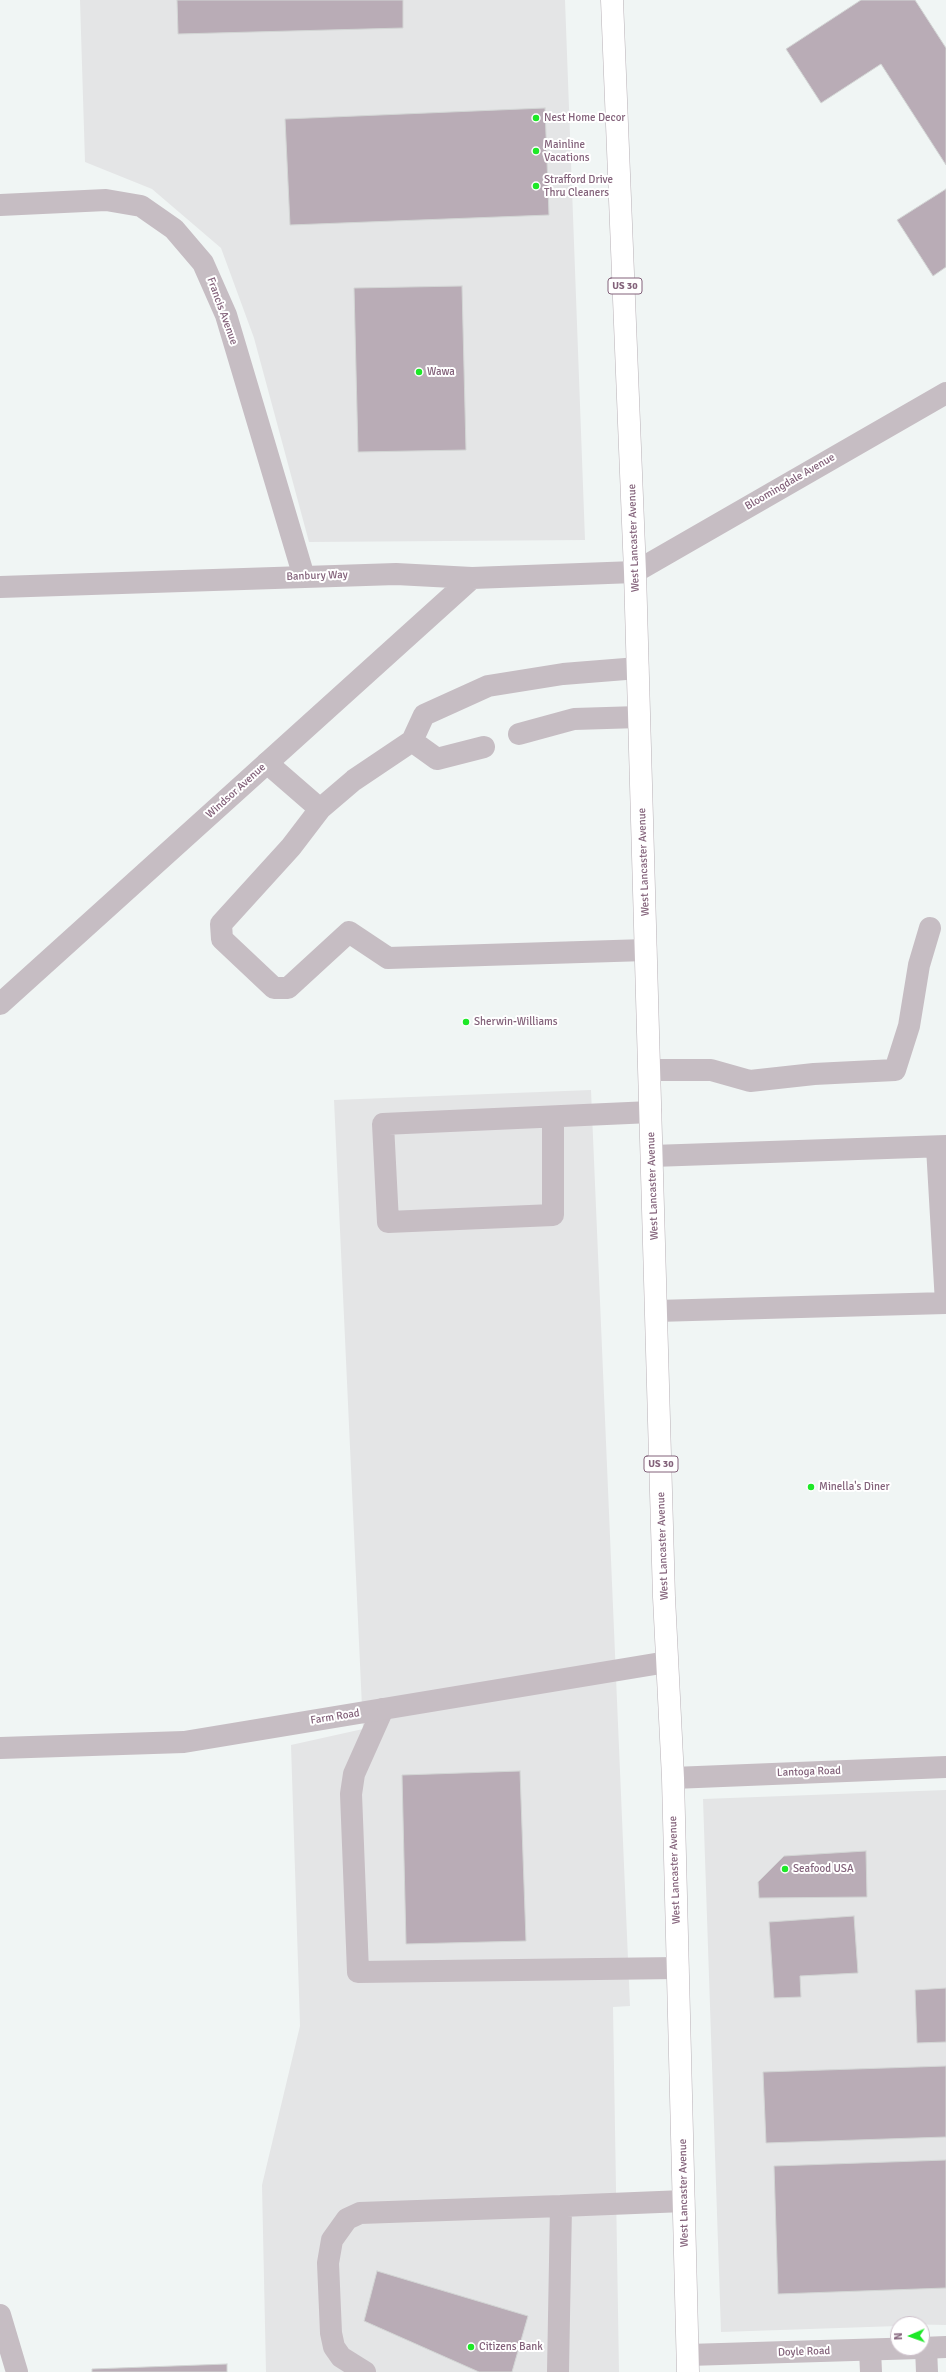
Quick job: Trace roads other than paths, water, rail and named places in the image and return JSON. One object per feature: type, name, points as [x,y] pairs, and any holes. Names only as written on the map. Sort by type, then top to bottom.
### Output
[{"type":"highway","name":"West Lancaster Avenue","points":[[612,0],[635,572],[667,1662],[673,1778],[688,2364]]},
{"type":"street","name":"Francis Avenue","points":[[0,205],[106,200],[141,206],[174,229],[203,263],[226,315],[304,577]]},
{"type":"street","name":"Bloomingdale Avenue","points":[[635,572],[946,393]]},
{"type":"street","name":"Banbury Way","points":[[0,587],[396,574],[472,578],[635,572]]},
{"type":"street","name":"Windsor Avenue","points":[[0,1004],[472,578]]},
{"type":"street","points":[[638,668],[563,674],[488,686],[424,715],[412,741],[354,780],[320,809],[291,847],[222,924],[222,939],[274,988],[288,988],[349,932],[388,958],[646,950]]},
{"type":"street","points":[[520,734],[574,719],[639,716]]},
{"type":"street","points":[[412,741],[437,759],[484,747]]},
{"type":"street","points":[[267,763],[320,809]]},
{"type":"street","points":[[649,1070],[711,1070],[750,1081],[814,1074],[896,1070],[909,1026],[919,965],[930,928]]},
{"type":"street","points":[[553,1117],[553,1215],[388,1222],[383,1124],[651,1112]]},
{"type":"street","points":[[652,1156],[941,1146],[946,1303],[656,1312]]},
{"type":"street","name":"Farm Road","points":[[0,1748],[184,1742],[667,1662]]},
{"type":"street","points":[[383,1709],[354,1774],[351,1794],[358,1972],[678,1968]]},
{"type":"street","name":"Lantoga Road","points":[[673,1778],[946,1767]]},
{"type":"street","points":[[365,2372],[341,2357],[334,2347],[331,2333],[328,2263],[332,2240],[347,2219],[360,2214],[684,2201]]},
{"type":"street","points":[[558,2372],[561,2206]]},
{"type":"street","points":[[0,2316],[17,2372]]},
{"type":"street","name":"Doyle Road","points":[[688,2364],[890,2349]]},
{"type":"street","points":[[870,2350],[871,2372]]},
{"type":"street","points":[[927,2372],[928,2356]]},
{"type":"place","name":"Nest Home Decor","points":[[536,118]]},
{"type":"place","name":"Mainline Vacations","points":[[536,151]]},
{"type":"place","name":"Strafford Drive Thru Cleaners","points":[[536,186]]},
{"type":"place","name":"Wawa","points":[[419,372]]},
{"type":"place","name":"Sherwin-Williams","points":[[466,1022]]},
{"type":"place","name":"Minella's Diner","points":[[811,1487]]},
{"type":"place","name":"Seafood USA","points":[[785,1869]]},
{"type":"place","name":"Citizens Bank","points":[[471,2347]]}]
